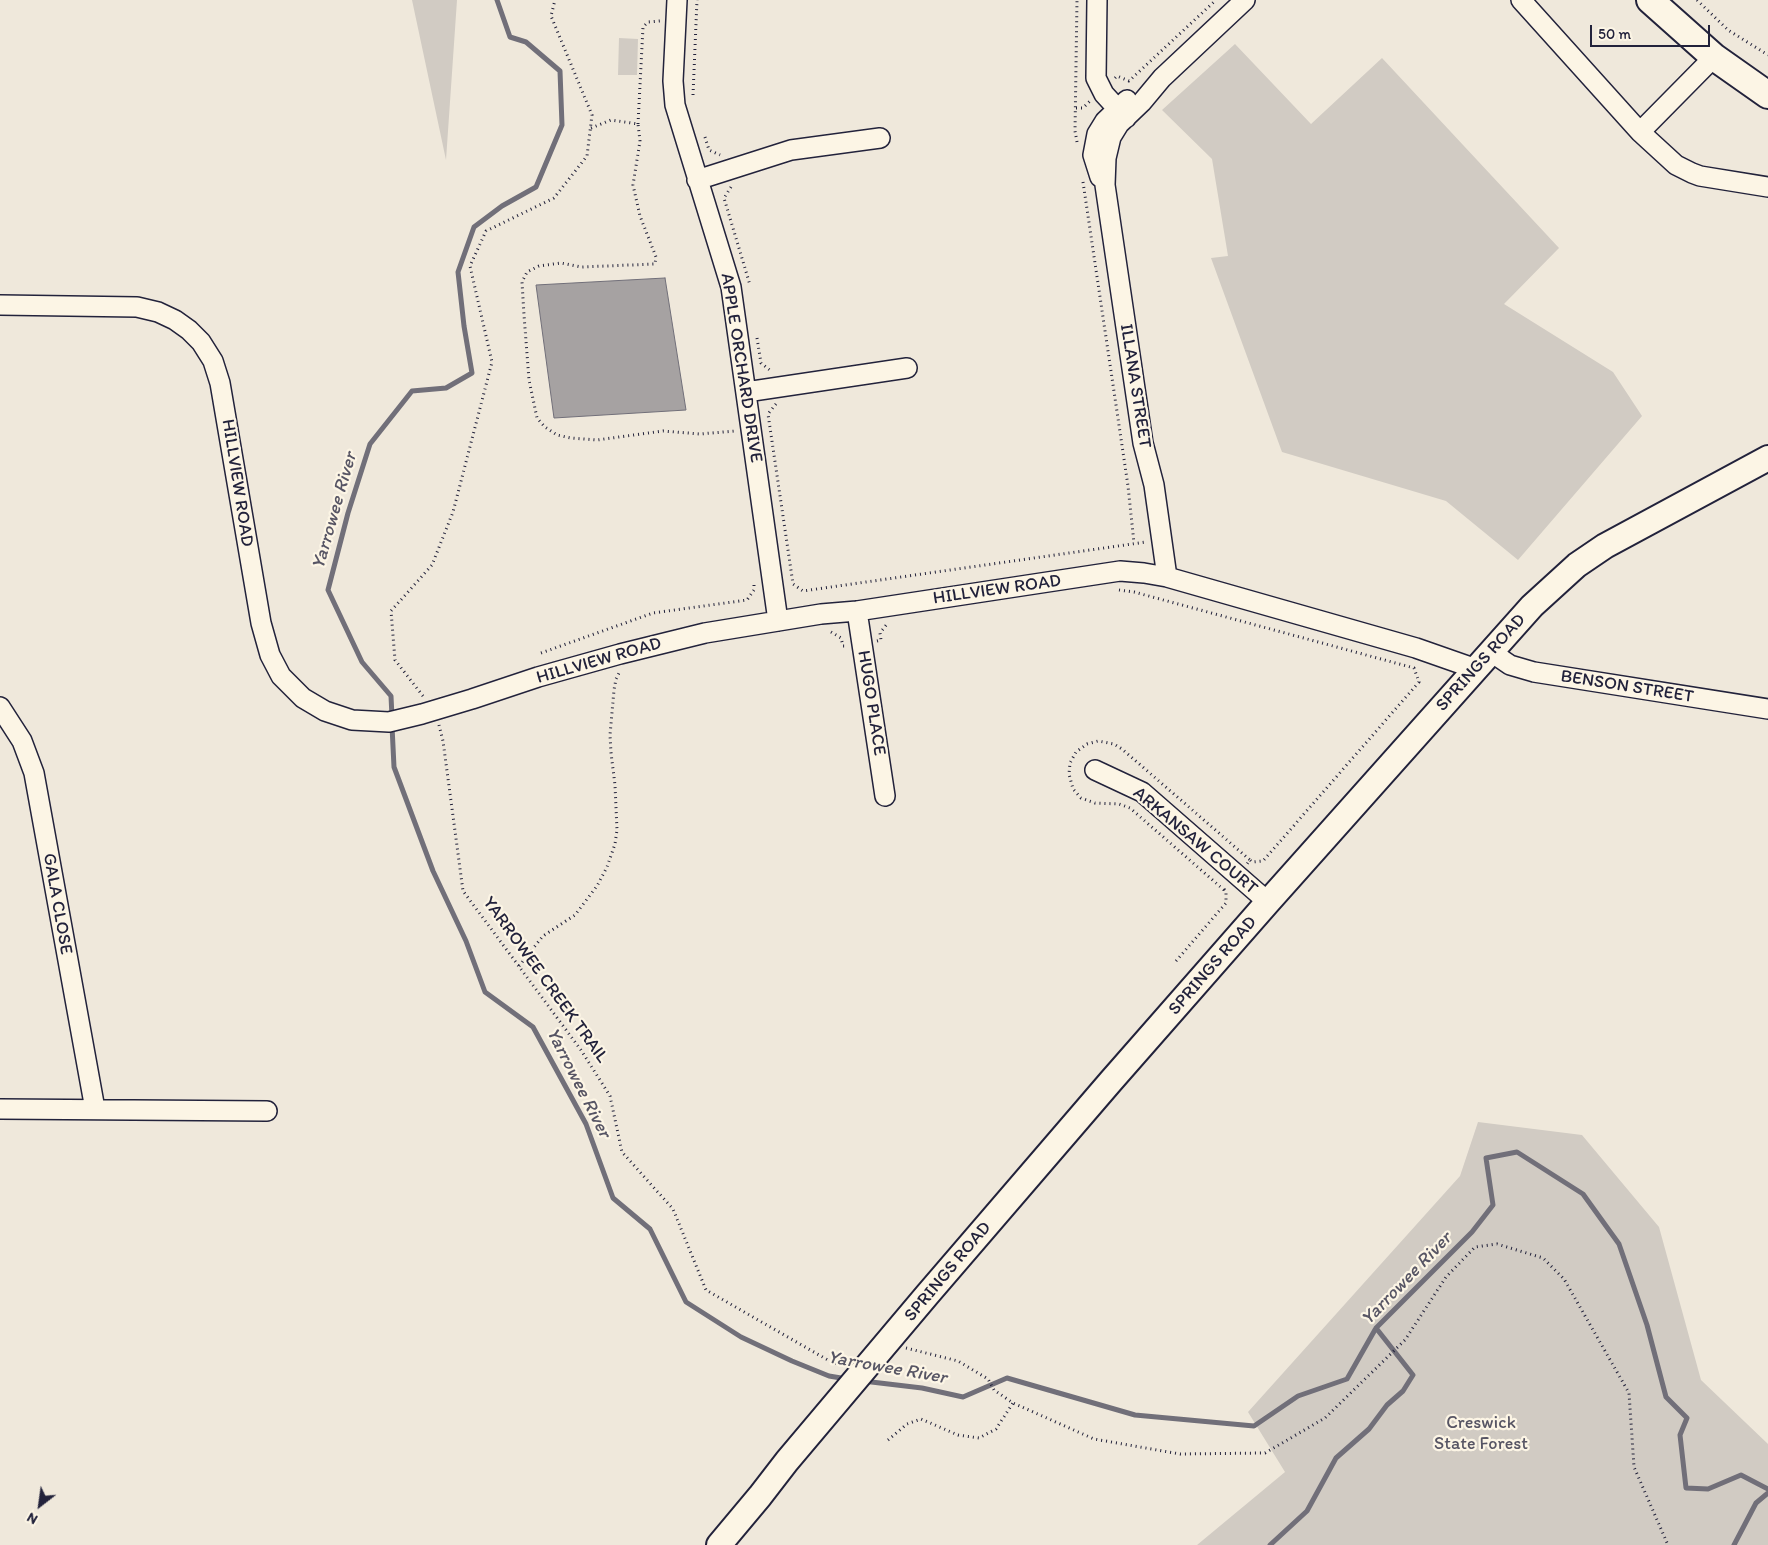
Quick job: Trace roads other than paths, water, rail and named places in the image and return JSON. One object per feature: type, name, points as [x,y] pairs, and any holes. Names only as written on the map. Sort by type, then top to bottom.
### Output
[{"type":"main road","points":[[1650,0],[1714,57],[1768,95]]},
{"type":"street","name":"APPLE ORCHARD DRIVE","points":[[677,0],[674,99],[677,115],[730,287],[778,622]]},
{"type":"street","points":[[1097,0],[1097,81],[1102,90],[1122,113]]},
{"type":"street","name":"ILLANA STREET","points":[[1167,577],[1154,485],[1143,443],[1106,194],[1094,159],[1094,147],[1101,125],[1146,98],[1162,78],[1245,0]]},
{"type":"street","points":[[1521,0],[1640,132],[1672,162],[1692,174],[1768,187]]},
{"type":"street","points":[[1640,132],[1714,57]]},
{"type":"street","points":[[698,180],[791,150],[880,138]]},
{"type":"street","name":"HILLVIEW ROAD","points":[[0,305],[137,307],[149,309],[167,316],[182,324],[195,335],[210,355],[218,376],[261,622],[272,662],[281,676],[303,698],[325,711],[352,720],[389,722],[429,712],[532,679],[649,646],[705,633],[1112,572],[1133,572],[1167,577],[1416,648],[1483,660]]},
{"type":"street","points":[[746,392],[907,368]]},
{"type":"street","name":"SPRINGS ROAD","points":[[719,1545],[843,1395],[1268,902],[1532,606],[1588,556],[1620,536],[1768,458]]},
{"type":"street","name":"HUGO PLACE","points":[[857,610],[885,796]]},
{"type":"street","name":"BENSON STREET","points":[[1483,660],[1534,672],[1768,709]]},
{"type":"street","name":"GALA CLOSE","points":[[0,707],[22,741],[34,773],[95,1110]]},
{"type":"street","name":"ARKANSAW COURT","points":[[1095,770],[1142,792],[1268,902]]},
{"type":"street","points":[[0,1109],[267,1110]]},
{"type":"waterway","name":"Yarrowee River","points":[[392,717],[391,696],[362,662],[328,590],[348,513],[370,444],[412,391],[446,388],[472,373],[458,272],[474,227],[502,206],[536,187],[562,125],[560,71],[526,42],[510,37],[497,0]]},
{"type":"waterway","name":"Yarrowee River","points":[[392,726],[394,767],[433,871],[466,941],[485,992],[533,1027],[586,1124],[613,1198],[650,1229],[686,1302],[741,1337],[829,1376],[847,1379]]},
{"type":"waterway","name":"Yarrowee River","points":[[863,1381],[922,1388],[963,1397],[1007,1378],[1135,1415],[1254,1426],[1298,1396],[1347,1379],[1376,1328],[1472,1232],[1493,1205],[1486,1158],[1517,1152],[1583,1194],[1619,1244],[1647,1325],[1666,1397],[1687,1418],[1680,1435],[1686,1488],[1708,1489],[1741,1475],[1768,1489]]},
{"type":"waterway","points":[[1270,1545],[1307,1511],[1336,1458],[1369,1429],[1387,1405],[1403,1391],[1413,1375],[1376,1328]]},
{"type":"waterway","name":"Yarrowee River","points":[[1734,1545],[1756,1503],[1768,1493]]},
{"type":"park label","name":"Creswick State Forest","points":[[1481,1434]]}]
